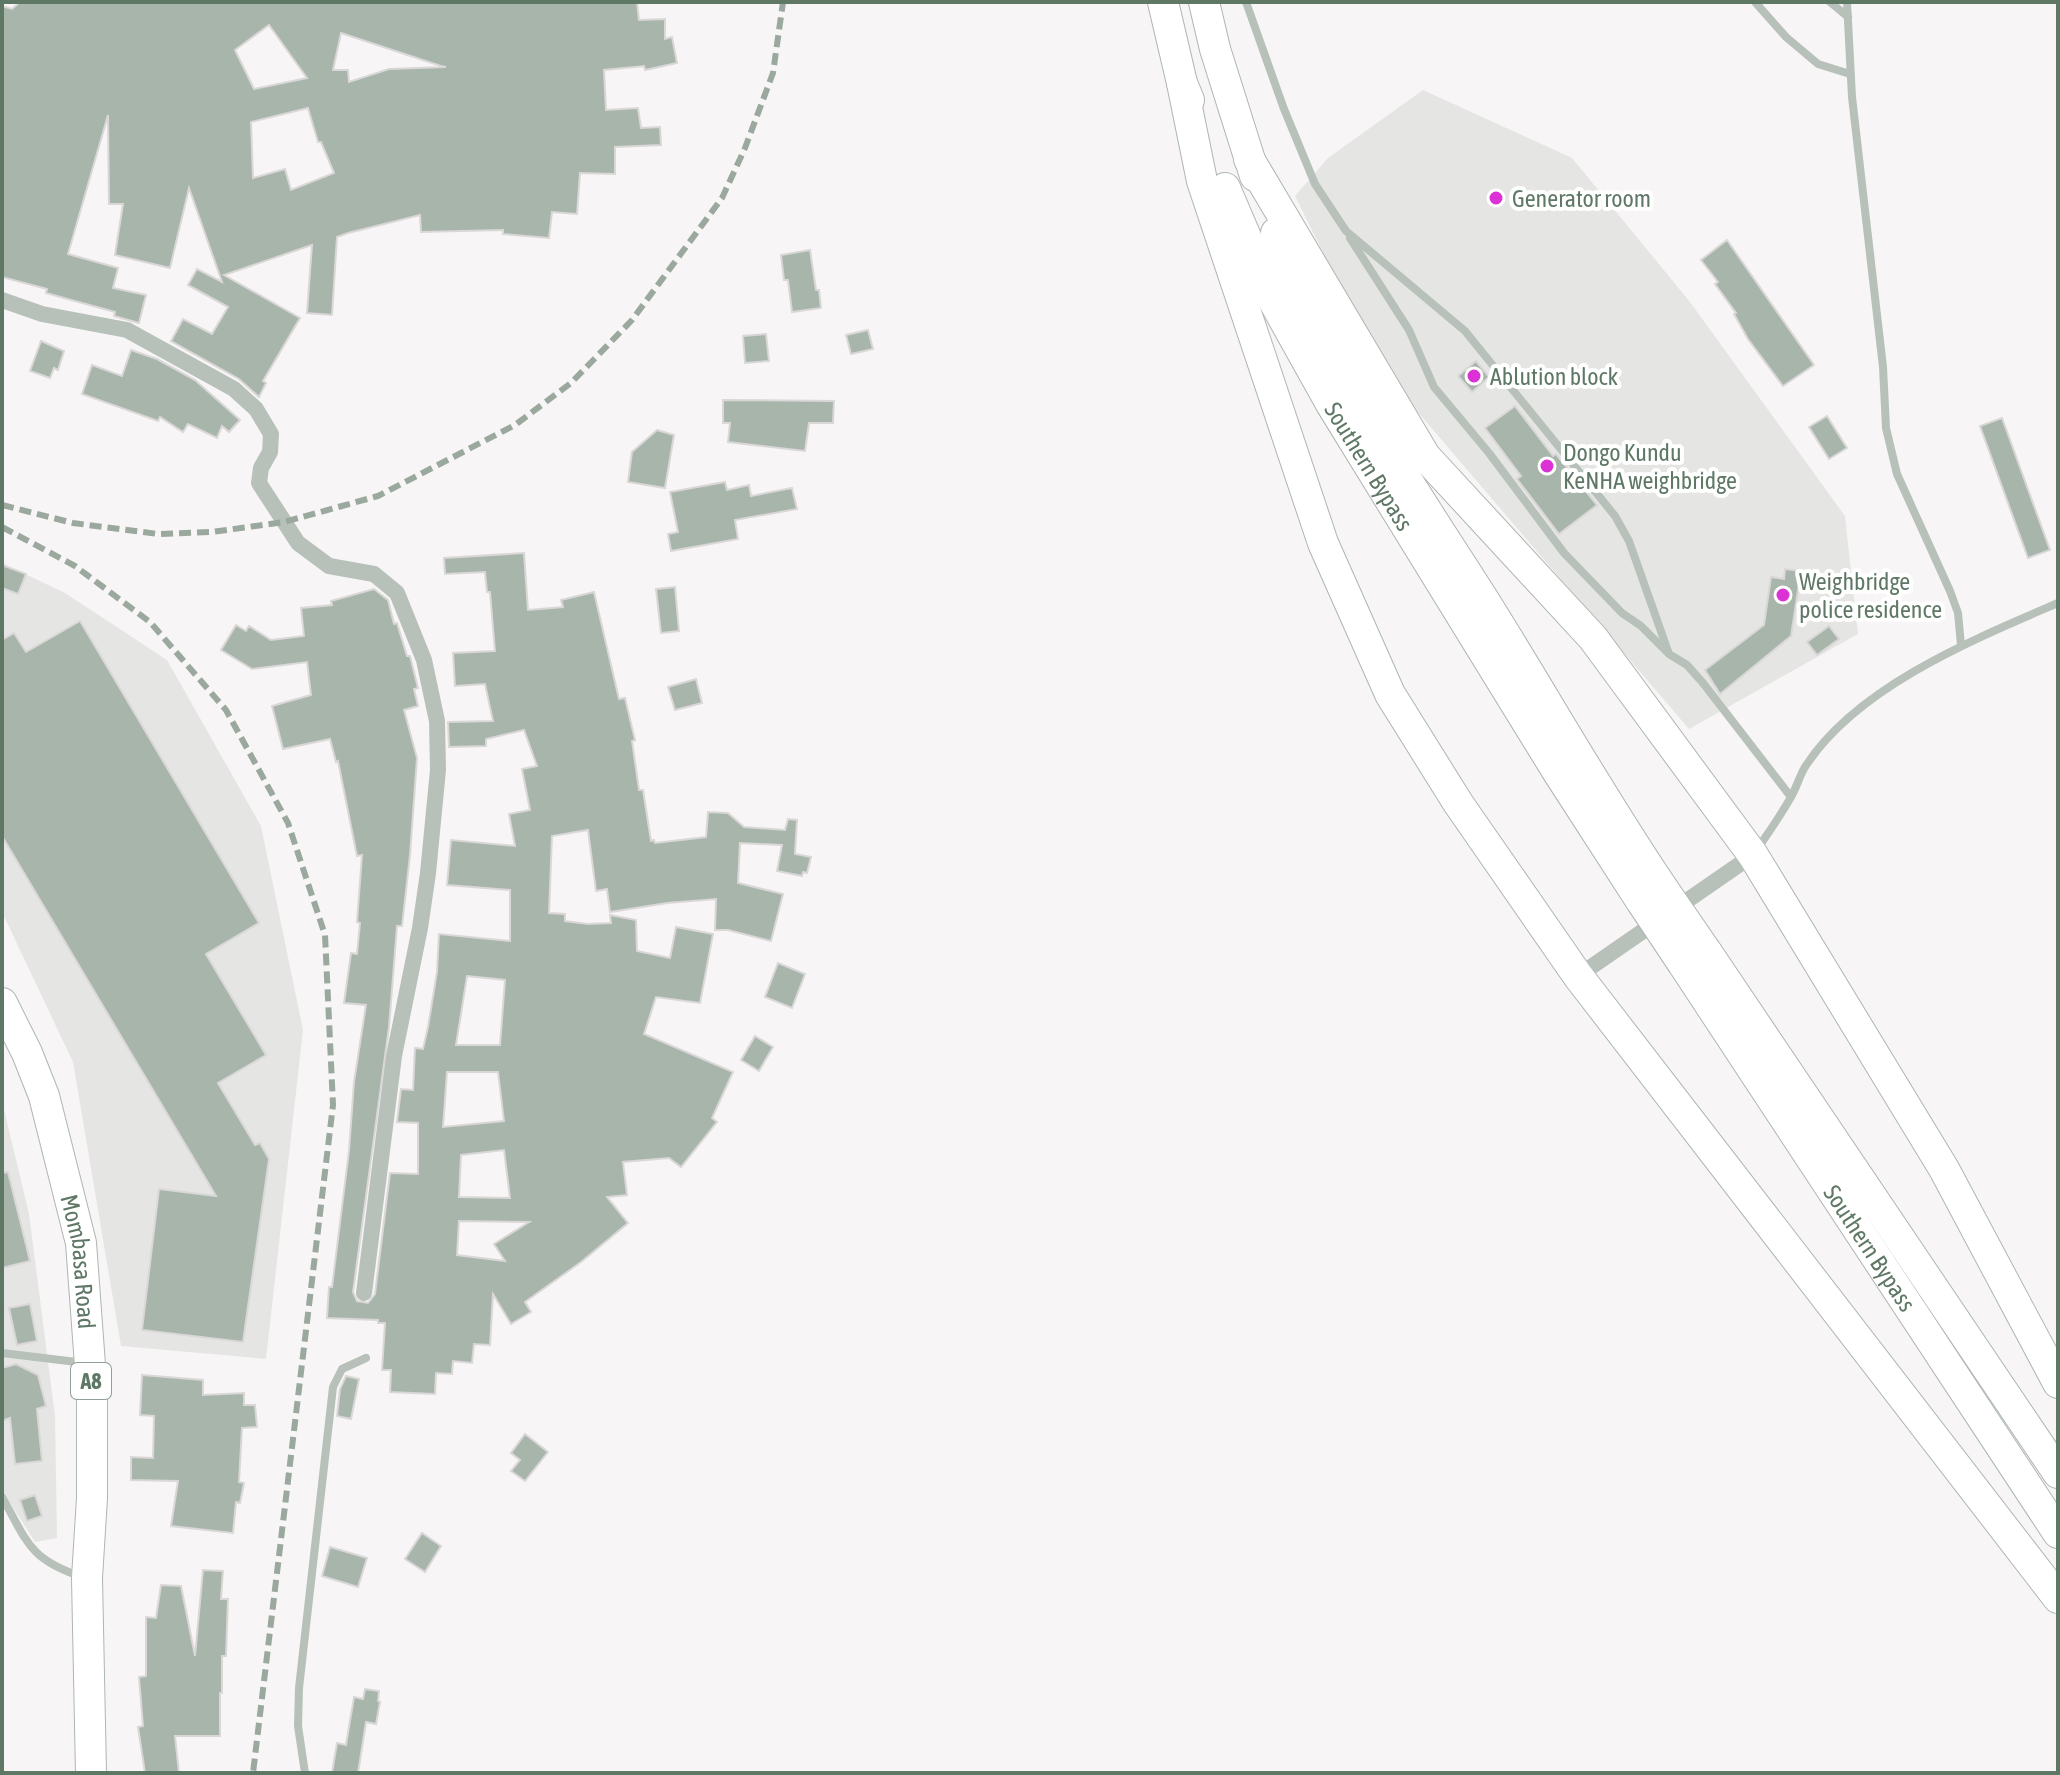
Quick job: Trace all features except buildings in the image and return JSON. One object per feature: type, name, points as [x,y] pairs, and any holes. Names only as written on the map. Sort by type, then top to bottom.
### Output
[{"type":"highway","name":"Southern Bypass","points":[[1163,2],[1182,83],[1254,260],[1290,332],[1557,771],[1652,894]]},
{"type":"highway","name":"Southern Bypass","points":[[1204,2],[1249,159],[1292,273],[1331,352],[1652,894]]},
{"type":"highway","points":[[1182,83],[1202,181],[1329,557],[1390,694],[1458,803],[1578,976],[2058,1598]]},
{"type":"highway","points":[[1249,159],[1425,456],[1593,638],[1753,855],[1944,1169],[2058,1383]]},
{"type":"highway","points":[[1652,894],[1694,957]]},
{"type":"highway","name":"Southern Bypass","points":[[1694,957],[2058,1473]]},
{"type":"highway","name":"Southern Bypass","points":[[1694,957],[2058,1533]]},
{"type":"highway","name":"Mombasa Road","points":[[2,1003],[44,1096],[81,1243],[90,1363],[92,1498],[87,1578],[91,1773]]},
{"type":"street","points":[[2,300],[42,314],[127,330],[234,389],[256,409],[271,434],[270,452],[261,468],[259,483],[298,543],[329,566],[374,574],[397,593],[424,660],[437,721],[438,770],[428,873],[394,1056],[364,1293]]},
{"type":"street","points":[[1578,976],[1753,855]]},
{"type":"lane","points":[[1246,2],[1315,184],[1409,330],[1434,387],[1489,453],[1564,553],[1622,613],[1641,626],[1669,654],[1687,665],[1791,797]]},
{"type":"lane","points":[[1755,2],[1786,37],[1818,64],[1850,74]]},
{"type":"lane","points":[[1830,2],[1848,17]]},
{"type":"lane","points":[[1847,2],[1850,74],[1883,367],[1886,428],[1897,474],[1958,613],[1961,645]]},
{"type":"lane","points":[[1346,231],[1465,331],[1615,516],[1629,541],[1669,654]]},
{"type":"lane","points":[[1753,855],[1791,797],[1805,767],[1832,734],[1865,704],[1961,645],[2058,603]]},
{"type":"lane","points":[[2,1353],[90,1363]]},
{"type":"lane","points":[[305,1773],[298,1726],[299,1688],[333,1387],[342,1369],[366,1358]]},
{"type":"lane","points":[[2,1497],[32,1549],[46,1563],[87,1578]]},
{"type":"shaded area","points":[[1423,90],[1572,158],[1690,302],[1845,516],[1858,634],[1689,729],[1381,369],[1295,196],[1328,158]]},
{"type":"shaded area","points":[[2,563],[65,593],[167,660],[261,826],[303,1030],[266,1359],[121,1346],[73,1062],[2,912]]},
{"type":"shaded area","points":[[2,1101],[29,1214],[55,1416],[57,1538],[35,1542],[2,1490]]},
{"type":"railway","points":[[2,505],[73,523],[158,534],[212,532],[284,522],[378,496],[515,425],[571,383],[632,320],[722,198],[745,148],[773,73],[783,2]]},
{"type":"railway","points":[[2,527],[75,566],[150,622],[226,710],[288,823],[325,935],[333,1105],[253,1773]]},
{"type":"place","name":"Generator room","points":[[1496,198]]},
{"type":"place","name":"Ablution block","points":[[1474,376]]},
{"type":"place","name":"Dongo Kundu KeNHA weighbridge","points":[[1547,466]]},
{"type":"place","name":"Weighbridge police residence","points":[[1783,595]]}]
